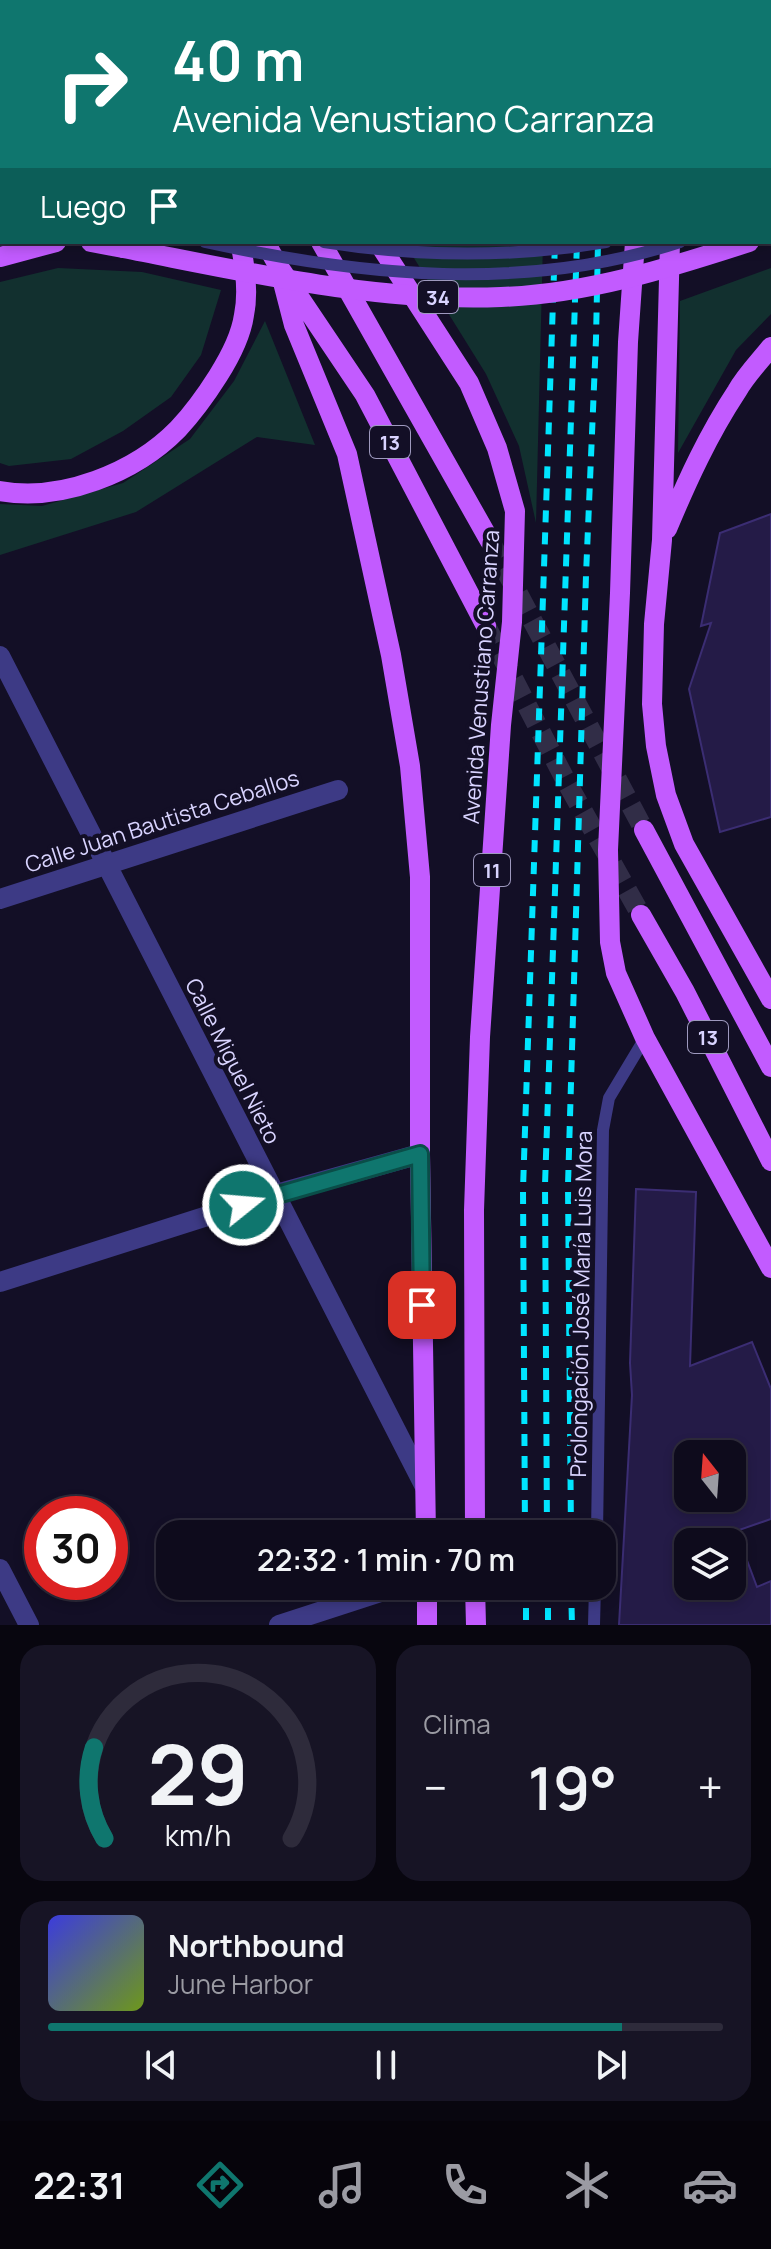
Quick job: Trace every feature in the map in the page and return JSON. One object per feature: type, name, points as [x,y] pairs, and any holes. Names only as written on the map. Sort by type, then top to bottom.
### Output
[{"type":"main road","points":[[0,257],[49,244]]},
{"type":"main road","name":"34","points":[[102,244],[312,283],[447,298],[531,294],[620,280],[743,244]]},
{"type":"main road","points":[[0,491],[20,495],[57,492],[101,479],[137,461],[176,431],[205,398],[239,335],[245,313],[246,279],[240,244]]},
{"type":"main road","name":"13","points":[[266,244],[365,395],[486,626]]},
{"type":"main road","name":"13","points":[[323,244],[490,541]]},
{"type":"main road","name":"Avenida Venustiano Carranza","points":[[379,244],[469,383],[497,448],[515,511],[512,622],[501,725],[480,1037],[474,1210],[475,1520]]},
{"type":"main road","points":[[635,244],[628,342],[608,850],[610,942],[616,973],[645,1038],[771,1268]]},
{"type":"main road","points":[[670,244],[662,540],[654,624],[652,704],[656,746],[666,795],[684,844],[771,999]]},
{"type":"main road","points":[[279,267],[294,325],[347,454],[391,655],[410,766],[420,877],[420,1154],[426,1520]]},
{"type":"main road","points":[[662,540],[712,432],[738,388],[771,347]]},
{"type":"main road","name":"13","points":[[644,830],[771,1067]]},
{"type":"main road","name":"13","points":[[641,915],[685,992],[771,1161]]},
{"type":"main road","points":[[427,1600],[427,1625]]},
{"type":"main road","points":[[475,1600],[476,1625]]},
{"type":"street","name":"Calle Miguel Nieto","points":[[0,656],[425,1487]]},
{"type":"street","name":"Calle Juan Bautista Ceballos","points":[[0,899],[338,790]]},
{"type":"street","points":[[0,1282],[273,1195],[420,1154]]},
{"type":"street","points":[[0,1569],[29,1625]]},
{"type":"street","points":[[279,1625],[356,1600]]},
{"type":"lane","points":[[215,244],[368,270],[441,275],[512,273],[569,267],[674,244]]},
{"type":"lane","points":[[338,244],[403,252],[479,255],[546,251],[593,244]]},
{"type":"lane","name":"Prolongación José María Luis Mora","points":[[597,1520],[603,1130],[609,1098],[645,1038]]},
{"type":"lane","points":[[594,1625],[595,1600]]},
{"type":"green space","points":[[405,244],[543,244],[536,523],[519,446],[486,374]]},
{"type":"green space","points":[[58,268],[142,272],[221,290],[201,355],[171,397],[123,431],[71,459],[9,466],[0,463],[0,282]]},
{"type":"green space","points":[[771,268],[771,314],[736,350],[678,453],[680,301]]},
{"type":"green space","points":[[265,321],[315,445],[257,437],[136,512],[0,555],[0,504],[42,506],[123,483],[190,439],[234,381]]},
{"type":"building","points":[[771,514],[771,817],[720,832],[689,689],[711,623],[701,626],[720,533]]},
{"type":"building","points":[[636,1189],[696,1192],[690,1366],[752,1342],[771,1389],[771,1519],[745,1528],[674,1528],[674,1600],[746,1600],[746,1558],[757,1587],[771,1581],[771,1625],[619,1625],[632,1395],[630,1363]]},
{"type":"tunnel","points":[[490,541],[644,830]]},
{"type":"tunnel","points":[[486,626],[567,783],[641,915]]},
{"type":"railway","points":[[525,1520],[523,1189],[555,244]]},
{"type":"railway","points":[[547,1520],[545,1185],[577,244]]},
{"type":"railway","points":[[571,1520],[568,1185],[598,244]]},
{"type":"railway","points":[[526,1600],[526,1625]]},
{"type":"railway","points":[[548,1600],[548,1625]]},
{"type":"railway","points":[[571,1600],[572,1625]]},
{"type":"route","points":[[243,1205],[420,1154],[422,1305]]}]
